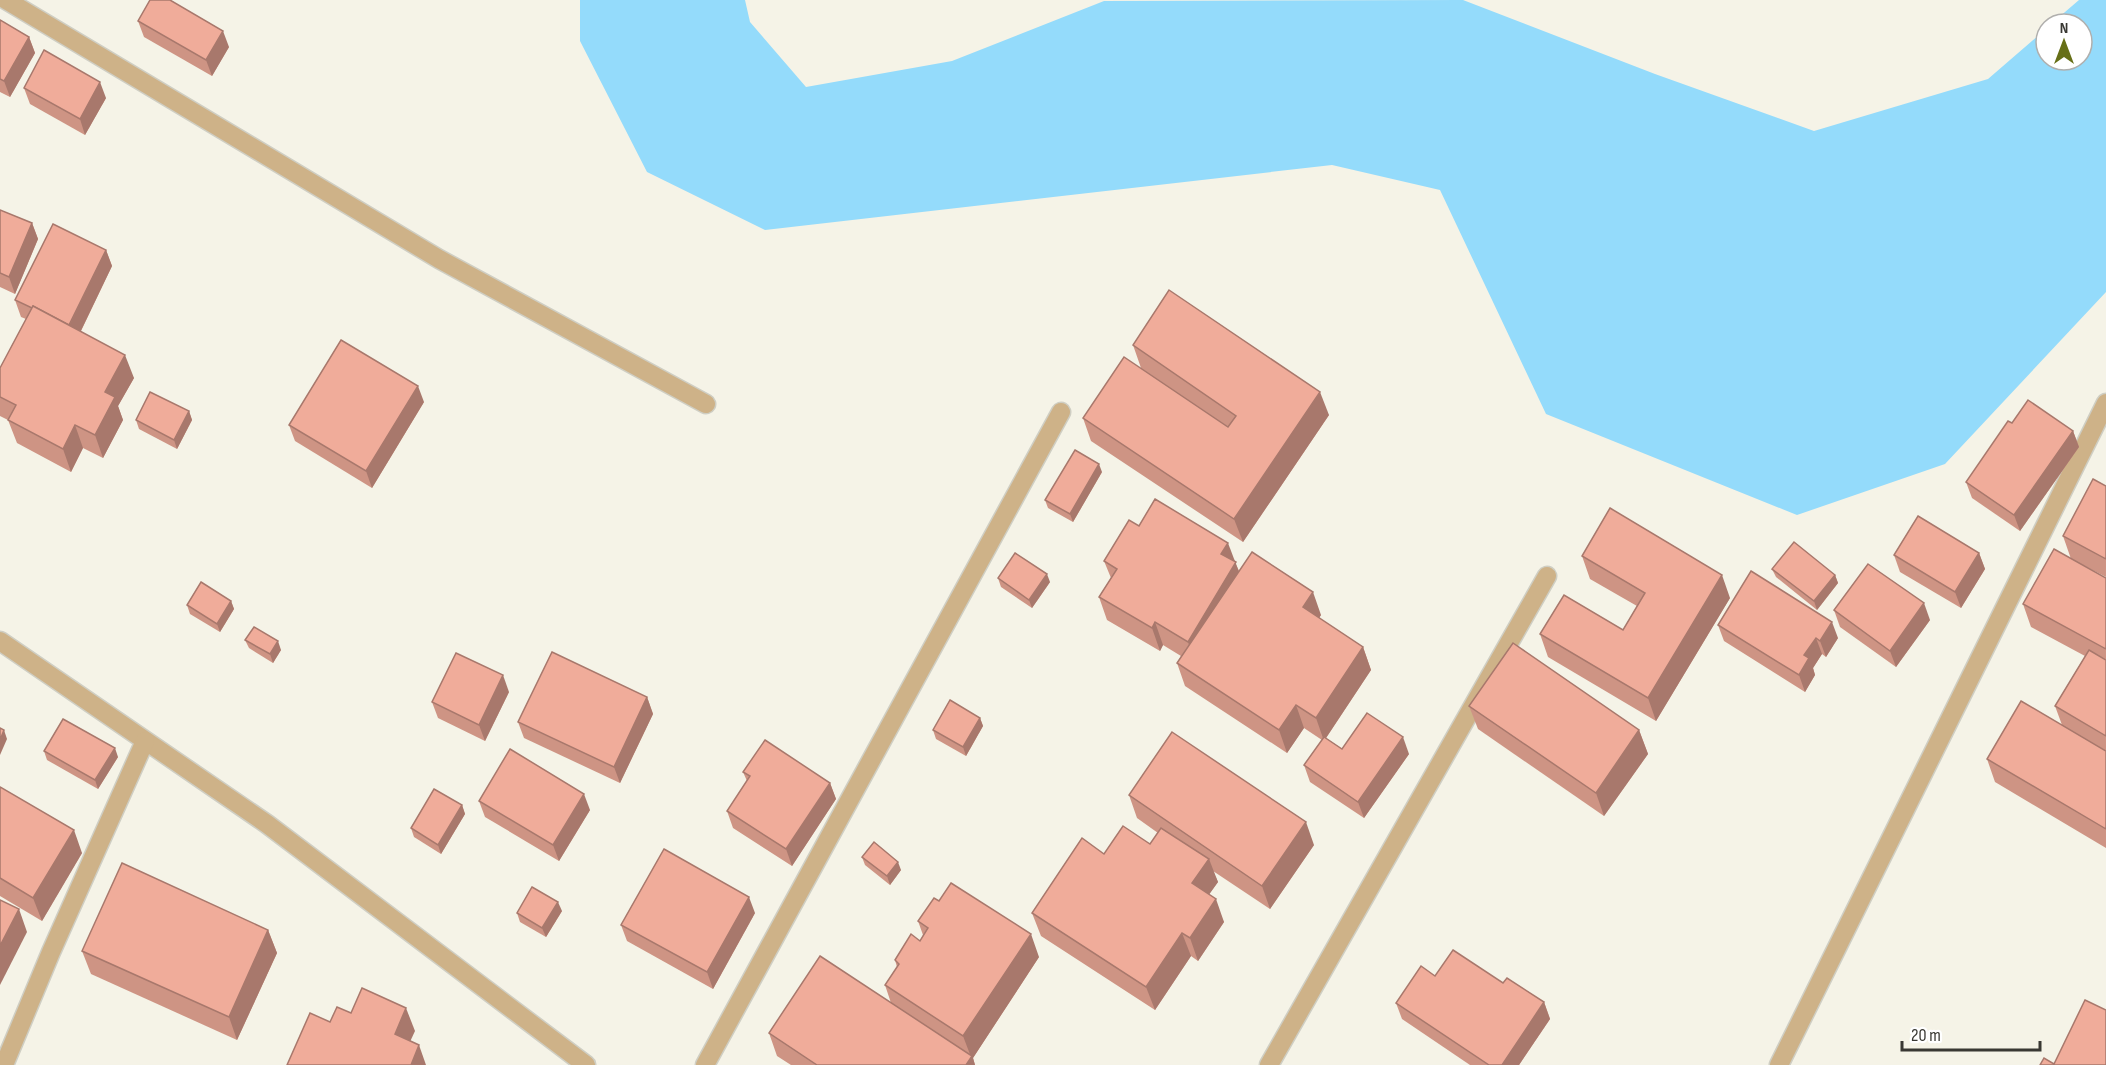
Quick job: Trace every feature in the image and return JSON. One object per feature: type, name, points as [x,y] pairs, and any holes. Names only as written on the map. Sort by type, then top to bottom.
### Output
[{"type":"street","points":[[6,0],[439,259],[706,404]]},
{"type":"street","points":[[1779,1065],[2106,403]]},
{"type":"street","points":[[705,1065],[1061,412]]},
{"type":"street","points":[[1269,1065],[1548,576]]},
{"type":"street","points":[[0,641],[267,824],[586,1065]]},
{"type":"street","points":[[4,1065],[51,952],[145,741]]},
{"type":"water","points":[[580,0],[745,0],[750,22],[806,87],[952,61],[1104,1],[1463,0],[1655,74],[1814,131],[1988,79],[2034,39],[2034,72],[2094,72],[2094,12],[2065,12],[2079,0],[2106,0],[2106,292],[1945,464],[1797,515],[1546,414],[1440,190],[1332,165],[765,230],[647,172],[580,41]]},
{"type":"building","points":[[150,0],[170,0],[223,31],[206,60],[138,21]]},
{"type":"building","points":[[0,20],[29,37],[4,81],[0,79]]},
{"type":"building","points":[[44,50],[100,82],[80,119],[24,88]]},
{"type":"building","points":[[0,210],[32,223],[9,277],[0,273]]},
{"type":"building","points":[[53,224],[106,250],[69,325],[33,306],[32,308],[15,300]]},
{"type":"building","points":[[1169,290],[1320,392],[1234,519],[1083,418],[1124,357],[1228,427],[1236,416],[1133,345]]},
{"type":"building","points":[[33,306],[125,355],[105,392],[115,397],[95,435],[75,425],[63,449],[8,420],[16,405],[0,397],[0,368]]},
{"type":"building","points":[[341,340],[418,386],[366,471],[289,425]]},
{"type":"building","points":[[150,392],[189,411],[174,440],[136,420]]},
{"type":"building","points":[[2028,400],[2073,431],[2014,515],[1966,482],[2008,421],[2012,423]]},
{"type":"building","points":[[1075,450],[1099,464],[1070,514],[1045,500]]},
{"type":"building","points":[[2093,479],[2106,486],[2106,559],[2063,536]]},
{"type":"building","points":[[1155,499],[1228,543],[1221,554],[1236,562],[1188,642],[1155,622],[1152,628],[1099,597],[1117,569],[1104,561],[1129,520],[1139,526]]},
{"type":"building","points":[[1610,508],[1722,575],[1648,698],[1540,634],[1564,595],[1623,630],[1645,593],[1582,556]]},
{"type":"building","points":[[1918,516],[1979,553],[1955,592],[1894,555]]},
{"type":"building","points":[[1794,542],[1835,575],[1814,601],[1772,569]]},
{"type":"building","points":[[2054,549],[2106,578],[2106,649],[2023,604]]},
{"type":"building","points":[[1252,552],[1313,592],[1303,607],[1363,647],[1316,718],[1296,705],[1279,730],[1177,663]]},
{"type":"building","points":[[1015,553],[1047,574],[1029,600],[998,578]]},
{"type":"building","points":[[1868,564],[1924,603],[1890,651],[1834,610]]},
{"type":"building","points":[[1751,571],[1832,622],[1820,641],[1816,638],[1804,655],[1809,658],[1799,675],[1718,625]]},
{"type":"building","points":[[201,582],[231,601],[217,624],[187,605]]},
{"type":"building","points":[[254,627],[278,641],[270,654],[245,640]]},
{"type":"building","points":[[1513,643],[1639,730],[1596,793],[1469,706]]},
{"type":"building","points":[[2089,650],[2106,660],[2106,736],[2055,706]]},
{"type":"building","points":[[552,652],[647,697],[614,767],[518,722]]},
{"type":"building","points":[[456,653],[503,675],[479,725],[432,702]]},
{"type":"building","points":[[950,700],[980,718],[963,747],[933,730]]},
{"type":"building","points":[[2021,701],[2106,751],[2106,829],[1987,759]]},
{"type":"building","points":[[1367,713],[1403,737],[1358,802],[1304,765],[1324,737],[1342,749]]},
{"type":"building","points":[[63,719],[115,748],[95,780],[44,751]]},
{"type":"building","points":[[0,728],[4,730],[0,740]]},
{"type":"building","points":[[1172,732],[1306,822],[1262,886],[1129,795]]},
{"type":"building","points":[[765,740],[830,783],[786,849],[727,811],[750,776],[743,772]]},
{"type":"building","points":[[510,749],[584,794],[553,845],[479,801]]},
{"type":"building","points":[[0,787],[74,830],[33,898],[0,878]]},
{"type":"building","points":[[434,789],[462,805],[438,845],[411,828]]},
{"type":"building","points":[[1123,826],[1150,844],[1161,828],[1209,859],[1192,883],[1216,899],[1190,938],[1182,933],[1146,987],[1032,913],[1082,838],[1104,854]]},
{"type":"building","points":[[874,842],[898,862],[887,876],[862,857]]},
{"type":"building","points":[[664,849],[749,897],[707,972],[621,925]]},
{"type":"building","points":[[122,863],[268,930],[229,1017],[82,951]]},
{"type":"building","points":[[951,883],[1031,934],[963,1036],[885,985],[899,964],[895,960],[911,934],[920,941],[928,928],[918,921],[934,898],[939,901]]},
{"type":"building","points":[[532,887],[558,902],[542,928],[517,913]]},
{"type":"building","points":[[0,900],[19,909],[0,946]]},
{"type":"building","points":[[1453,950],[1503,983],[1507,978],[1544,1002],[1502,1065],[1489,1065],[1396,1003],[1421,966],[1435,976]]},
{"type":"building","points":[[820,956],[972,1056],[966,1065],[817,1065],[769,1033]]},
{"type":"building","points":[[362,988],[406,1008],[395,1034],[419,1045],[411,1065],[287,1065],[310,1013],[330,1022],[337,1007],[351,1013]]},
{"type":"building","points":[[2085,1000],[2106,1010],[2106,1065],[2040,1065],[2044,1058],[2054,1064]]}]
